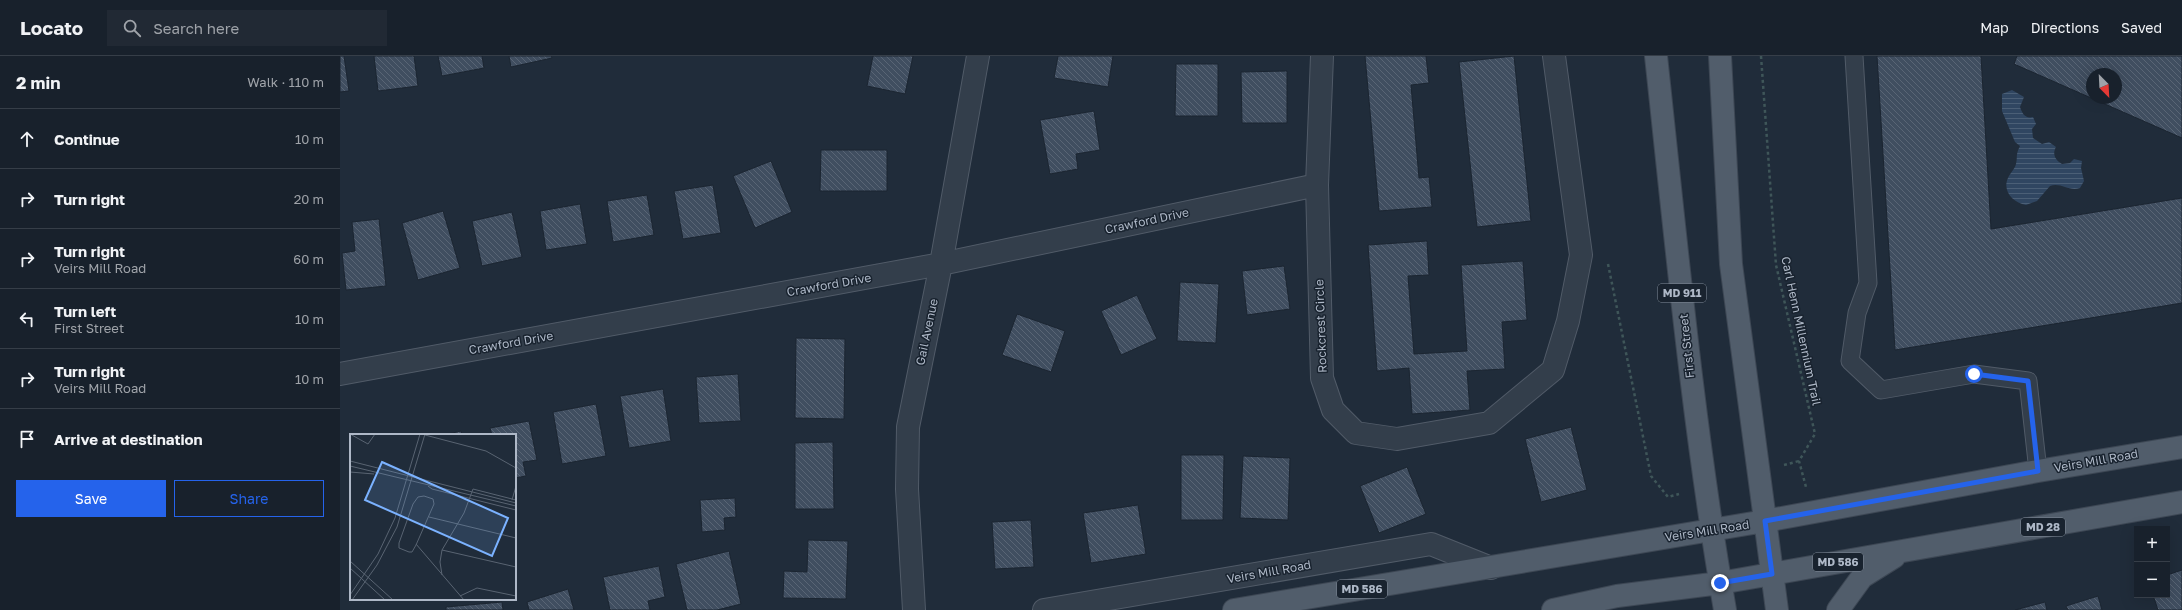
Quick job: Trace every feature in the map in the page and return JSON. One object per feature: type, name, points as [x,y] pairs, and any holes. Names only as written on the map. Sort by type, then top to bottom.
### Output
[{"type":"main road","name":"First Street","points":[[1656,56],[1691,382],[1725,610]]},
{"type":"main road","points":[[1720,56],[1731,264],[1776,610]]},
{"type":"main road","points":[[2107,459],[2182,431]]},
{"type":"main road","name":"Veirs Mill Road","points":[[1234,610],[1765,521],[2038,471],[2182,447]]},
{"type":"main road","name":"MD 28","points":[[1838,610],[1862,577],[1904,551],[2182,502]]},
{"type":"main road","name":"MD 586","points":[[1554,610],[1617,596],[1720,583],[1904,551]]},
{"type":"street","name":"Gail Avenue","points":[[914,610],[907,489],[908,427],[941,264],[978,56]]},
{"type":"street","name":"Rockcrest Circle","points":[[1322,56],[1317,185],[1322,378],[1333,410],[1356,433],[1397,439],[1489,422],[1552,370],[1568,321],[1581,255],[1554,56]]},
{"type":"street","name":"Crawford Drive","points":[[340,374],[941,264],[1317,185]]},
{"type":"street","name":"Veirs Mill Road","points":[[1044,610],[1431,544],[1491,568]]},
{"type":"lane","points":[[1854,56],[1868,283],[1857,313],[1850,361],[1881,390],[1974,374],[2028,381],[2038,471]]},
{"type":"path","name":"Carl Henn Millennium Trail","points":[[1761,56],[1776,265],[1815,434],[1799,461]]},
{"type":"path","points":[[1581,255],[1607,258],[1651,476],[1668,497]]},
{"type":"water","points":[[2012,90],[2024,97],[2020,107],[2023,113],[2028,117],[2033,117],[2036,124],[2032,129],[2033,138],[2042,144],[2049,142],[2056,147],[2054,152],[2055,157],[2062,164],[2070,163],[2074,159],[2082,161],[2081,168],[2084,181],[2080,188],[2072,189],[2058,185],[2050,186],[2037,201],[2026,205],[2017,202],[2010,196],[2006,187],[2009,176],[2017,161],[2017,154],[2020,146],[2015,142],[2002,111],[2002,94]]},
{"type":"building","points":[[340,56],[344,56],[349,91],[340,92]]},
{"type":"building","points":[[374,56],[414,56],[418,86],[378,91]]},
{"type":"building","points":[[438,56],[482,56],[484,68],[442,76]]},
{"type":"building","points":[[509,56],[551,56],[552,58],[511,67]]},
{"type":"building","points":[[873,56],[913,56],[905,94],[867,86]]},
{"type":"building","points":[[1058,56],[1113,56],[1108,87],[1054,78]]},
{"type":"building","points":[[1365,56],[1426,56],[1429,83],[1411,85],[1419,178],[1429,177],[1432,207],[1379,211]]},
{"type":"building","points":[[1514,56],[1531,221],[1477,227],[1459,62]]},
{"type":"building","points":[[1877,56],[1981,56],[1991,229],[2182,198],[2182,303],[1895,350]]},
{"type":"building","points":[[2017,56],[2182,56],[2182,138],[2105,104],[2122,104],[2122,68],[2086,68],[2086,96],[2014,64]]},
{"type":"building","points":[[1176,64],[1218,64],[1218,116],[1175,116]]},
{"type":"building","points":[[1287,71],[1287,123],[1242,123],[1241,72]]},
{"type":"building","points":[[1094,111],[1100,150],[1076,154],[1078,169],[1050,174],[1040,120]]},
{"type":"building","points":[[821,150],[887,150],[887,191],[820,191]]},
{"type":"building","points":[[771,161],[792,212],[755,228],[733,176]]},
{"type":"building","points":[[713,185],[721,233],[683,239],[674,191]]},
{"type":"building","points":[[647,195],[654,235],[613,242],[607,201]]},
{"type":"building","points":[[580,204],[587,244],[546,250],[540,211]]},
{"type":"building","points":[[443,211],[460,268],[418,280],[402,223]]},
{"type":"building","points":[[512,212],[522,257],[482,266],[472,221]]},
{"type":"building","points":[[379,219],[386,286],[346,290],[342,253],[355,251],[352,222]]},
{"type":"building","points":[[1427,241],[1429,275],[1408,276],[1414,354],[1467,351],[1461,265],[1523,261],[1527,320],[1502,322],[1505,369],[1467,371],[1470,410],[1412,414],[1409,368],[1377,371],[1368,245]]},
{"type":"building","points":[[1284,266],[1290,309],[1247,315],[1242,271]]},
{"type":"building","points":[[1180,282],[1219,284],[1216,343],[1177,341]]},
{"type":"building","points":[[1137,295],[1157,339],[1121,355],[1101,311]]},
{"type":"building","points":[[1017,314],[1065,331],[1051,372],[1002,355]]},
{"type":"building","points":[[796,338],[845,339],[844,419],[795,418]]},
{"type":"building","points":[[738,374],[741,421],[699,423],[696,377]]},
{"type":"building","points":[[663,389],[671,441],[629,448],[620,396]]},
{"type":"building","points":[[596,404],[606,456],[562,464],[553,412]]},
{"type":"building","points":[[529,421],[537,460],[523,462],[526,476],[516,478],[516,434],[492,434],[490,428]]},
{"type":"building","points":[[1571,427],[1587,490],[1541,502],[1525,439]]},
{"type":"building","points":[[461,431],[462,434],[448,434]]},
{"type":"building","points":[[833,442],[834,509],[795,509],[795,443]]},
{"type":"building","points":[[1181,455],[1224,455],[1223,520],[1181,520]]},
{"type":"building","points":[[1243,456],[1290,458],[1288,520],[1240,518]]},
{"type":"building","points":[[1407,467],[1426,514],[1379,533],[1360,486]]},
{"type":"building","points":[[735,498],[736,517],[724,518],[725,530],[702,532],[700,500]]},
{"type":"building","points":[[1138,505],[1146,554],[1091,563],[1083,513]]},
{"type":"building","points":[[1031,520],[1034,567],[995,569],[992,522]]},
{"type":"building","points":[[808,540],[848,541],[846,599],[783,598],[784,571],[807,572]]},
{"type":"building","points":[[729,551],[741,604],[717,610],[687,610],[676,564]]},
{"type":"building","points":[[659,566],[665,597],[648,601],[650,610],[610,610],[603,577]]},
{"type":"building","points":[[2182,570],[2182,610],[2158,610],[2154,598],[2170,598],[2170,574]]},
{"type":"building","points":[[568,589],[574,610],[529,610],[527,602]]},
{"type":"building","points":[[2098,596],[2102,610],[2068,610],[2066,606]]},
{"type":"building","points":[[502,602],[503,610],[446,610],[446,607]]},
{"type":"building","points":[[2045,602],[2047,610],[2015,610]]},
{"type":"route","points":[[1720,583],[1772,574],[1765,521],[2038,471],[2028,381],[1974,374]]}]
